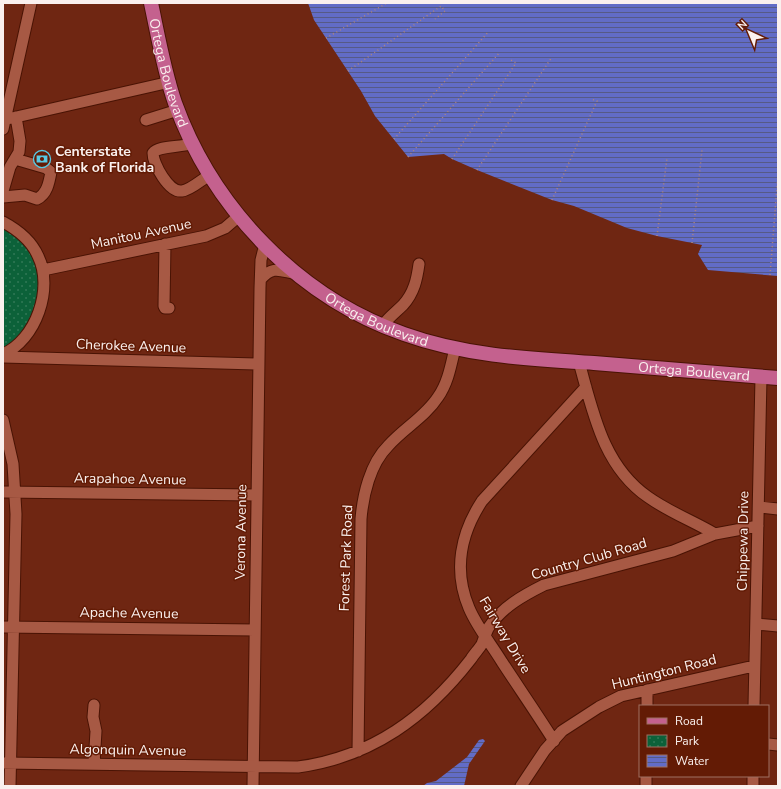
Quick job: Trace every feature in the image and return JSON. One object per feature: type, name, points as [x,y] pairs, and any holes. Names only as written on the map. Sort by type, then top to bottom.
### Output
[{"type":"main road","name":"Ortega Boulevard","points":[[151,3],[178,110],[193,144],[210,175],[240,216],[265,244],[297,274],[338,302],[383,325],[405,334],[455,348],[490,354],[778,378]]},
{"type":"street","points":[[3,191],[10,167],[19,152],[20,141],[7,121],[32,3]]},
{"type":"street","points":[[7,121],[170,82]]},
{"type":"street","points":[[146,120],[178,110]]},
{"type":"street","points":[[193,144],[183,147],[161,147],[153,153],[153,158],[165,181],[176,190],[183,191],[210,175]]},
{"type":"street","points":[[3,197],[25,195],[37,199],[43,196],[48,184],[51,172],[46,168],[15,158]]},
{"type":"street","name":"Manitou Avenue","points":[[43,270],[206,236],[225,228],[240,216]]},
{"type":"street","points":[[3,222],[14,228],[29,241],[39,256],[43,270],[43,287],[34,322],[21,342],[3,354]]},
{"type":"street","points":[[165,244],[164,306],[165,308],[169,308]]},
{"type":"street","name":"Verona Avenue","points":[[252,786],[261,260],[265,244]]},
{"type":"street","points":[[383,325],[404,304],[412,291],[417,278],[419,264]]},
{"type":"street","points":[[261,279],[267,272],[275,269],[297,274]]},
{"type":"street","name":"Forest Park Road","points":[[358,751],[362,501],[376,465],[387,446],[430,408],[439,396],[448,378],[455,348]]},
{"type":"street","name":"Cherokee Avenue","points":[[3,358],[259,364]]},
{"type":"street","points":[[579,362],[601,437],[611,458],[620,471],[647,497],[715,534]]},
{"type":"street","name":"Chippewa Drive","points":[[754,705],[761,377]]},
{"type":"street","name":"Fairway Drive","points":[[554,740],[485,636],[469,608],[461,574],[460,556],[471,519],[482,501],[586,387]]},
{"type":"street","points":[[3,420],[11,457],[15,492],[8,627],[7,763],[10,786]]},
{"type":"street","name":"Arapahoe Avenue","points":[[3,492],[257,495]]},
{"type":"street","points":[[759,507],[778,509]]},
{"type":"street","name":"Country Club Road","points":[[253,767],[298,767],[322,764],[358,751],[387,737],[432,703],[454,680],[481,645],[489,627],[515,601],[544,585],[673,550],[715,534],[758,526]]},
{"type":"street","points":[[756,624],[778,626]]},
{"type":"street","name":"Apache Avenue","points":[[8,627],[255,630]]},
{"type":"street","name":"Huntington Road","points":[[521,786],[533,766],[562,731],[578,719],[599,707],[621,696],[754,666]]},
{"type":"street","points":[[647,690],[647,705]]},
{"type":"street","points":[[94,705],[93,717],[96,731],[94,764]]},
{"type":"street","name":"Algonquin Avenue","points":[[7,763],[253,767]]},
{"type":"path","points":[[326,38],[388,3]]},
{"type":"path","points":[[348,71],[441,6],[445,11],[435,19]]},
{"type":"path","points":[[394,140],[489,31]]},
{"type":"path","points":[[408,157],[500,52]]},
{"type":"path","points":[[477,170],[552,57]]},
{"type":"path","points":[[452,159],[516,63],[511,60]]},
{"type":"path","points":[[552,200],[597,101],[592,99]]},
{"type":"path","points":[[692,243],[702,150]]},
{"type":"path","points":[[657,236],[667,158]]},
{"type":"path","points":[[770,275],[778,174]]},
{"type":"green space","points":[[3,227],[25,244],[31,251],[39,269],[40,290],[36,310],[27,328],[13,342],[3,348]]},
{"type":"water","points":[[308,3],[778,3],[778,276],[708,270],[698,254],[702,245],[627,228],[574,206],[552,200],[477,170],[444,154],[408,157],[375,116],[361,91],[314,20]]},
{"type":"water","points":[[483,739],[485,741],[469,764],[464,786],[423,786],[427,783],[436,781],[467,757],[479,740]]},
{"type":"place","name":"Centerstate Bank of Florida","points":[[42,159]]}]
